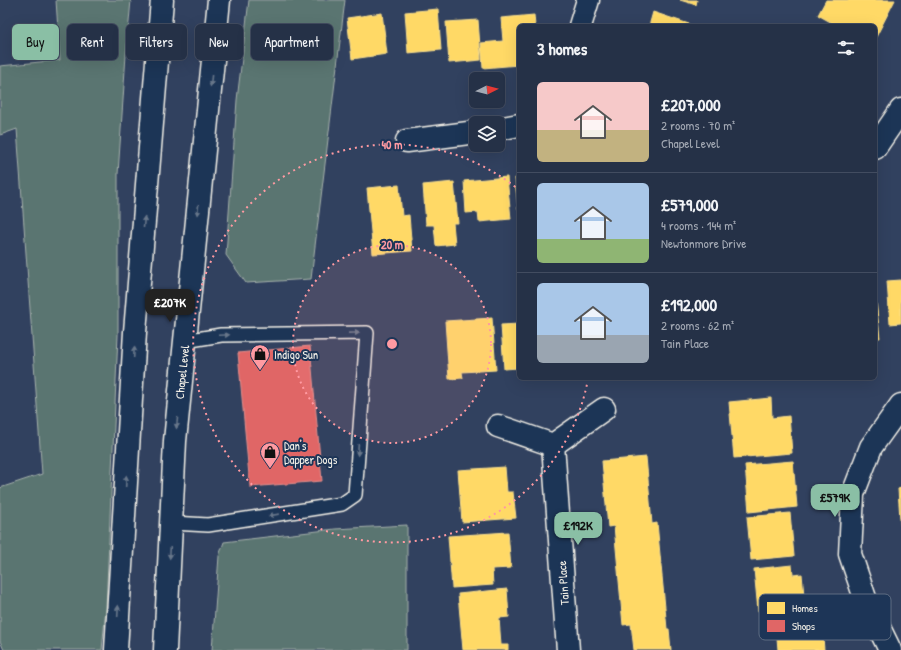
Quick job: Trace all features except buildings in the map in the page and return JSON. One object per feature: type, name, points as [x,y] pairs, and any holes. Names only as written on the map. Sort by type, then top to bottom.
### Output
[{"type":"main road","points":[[116,650],[135,332],[162,0]]},
{"type":"main road","name":"Chapel Level","points":[[165,650],[175,440],[219,0]]},
{"type":"main road","points":[[581,24],[588,0]]},
{"type":"main road","points":[[877,145],[901,110]]},
{"type":"main road","points":[[505,128],[517,125]]},
{"type":"main road","points":[[407,141],[469,133]]},
{"type":"main road","points":[[864,594],[850,554],[853,494],[870,447],[901,405]]},
{"type":"main road","points":[[498,426],[554,445],[604,409]]},
{"type":"main road","name":"Tain Place","points":[[554,445],[568,650]]},
{"type":"main road","points":[[885,640],[890,650]]},
{"type":"lane","points":[[172,524],[208,526],[342,504],[355,495],[367,333],[221,335],[185,341]]},
{"type":"green space","points":[[56,0],[131,0],[129,24],[126,24],[126,55],[118,174],[118,335],[106,607],[102,650],[4,650],[0,641],[0,488],[42,474],[17,129],[0,135],[0,66],[60,60],[59,24],[58,24]]},
{"type":"green space","points":[[249,0],[345,0],[311,279],[246,283],[226,255],[237,100]]},
{"type":"green space","points":[[407,525],[407,650],[212,650],[219,556],[224,542],[335,529]]},
{"type":"place","name":"Indigo Sun","points":[[260,371]]},
{"type":"place","name":"Dan's Dapper Dogs","points":[[270,469]]}]
